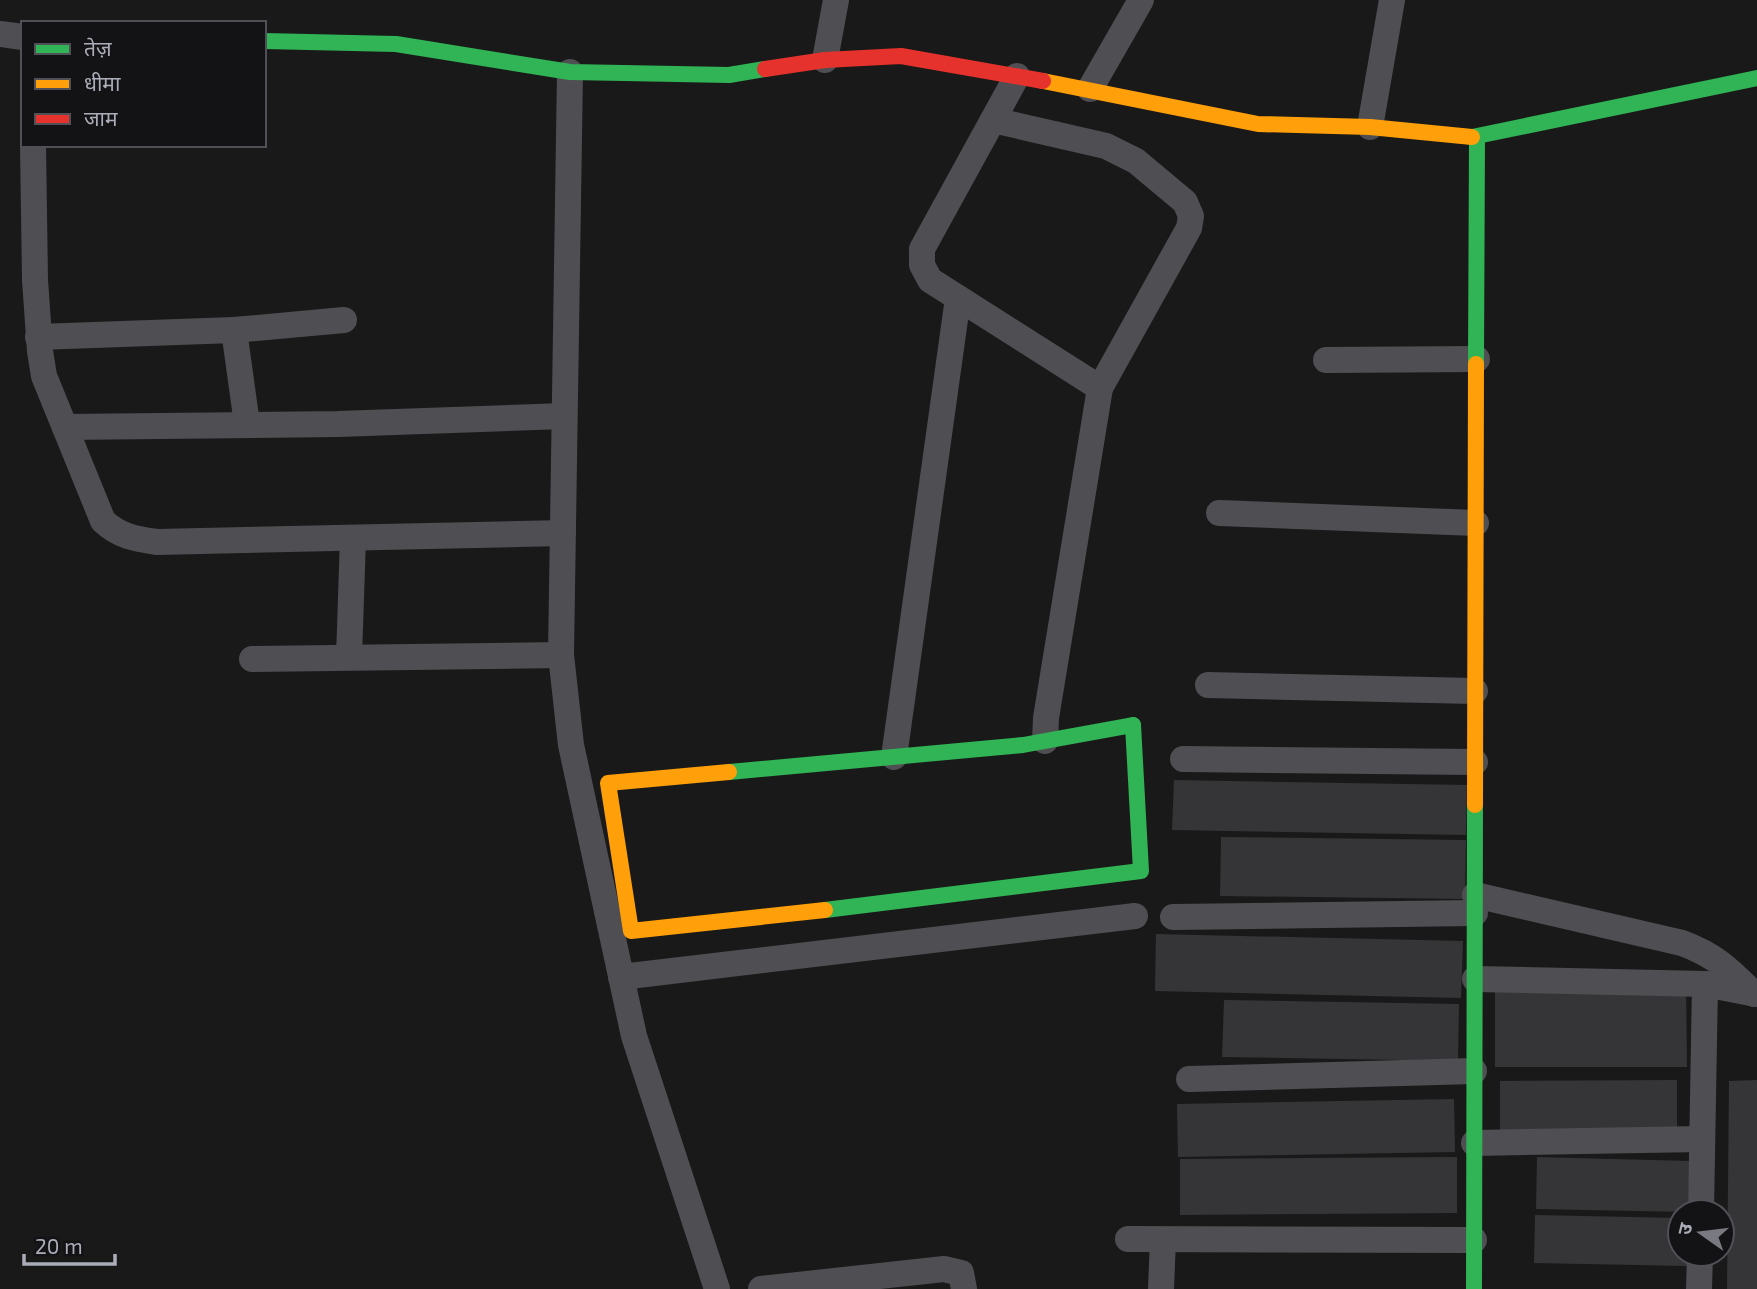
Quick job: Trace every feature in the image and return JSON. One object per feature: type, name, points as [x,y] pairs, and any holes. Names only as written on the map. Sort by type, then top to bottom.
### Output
[{"type":"street","points":[[825,60],[836,0]]},
{"type":"street","points":[[1090,89],[1142,0]]},
{"type":"street","points":[[1370,127],[1392,0]]},
{"type":"street","points":[[0,34],[21,37]]},
{"type":"street","points":[[266,41],[396,44],[570,72],[729,75],[825,60],[901,56],[1090,89],[1258,124],[1370,127],[1477,138],[1757,78]]},
{"type":"street","points":[[570,72],[561,655],[571,745],[634,1036],[717,1289]]},
{"type":"street","points":[[1017,76],[922,249],[922,265],[930,280],[1100,388]]},
{"type":"street","points":[[993,120],[1106,146],[1136,161],[1185,202],[1191,216],[1189,228],[1100,388],[1046,718],[1045,741]]},
{"type":"street","points":[[1474,1289],[1477,138]]},
{"type":"street","points":[[33,147],[38,337],[44,376],[103,521],[115,532],[134,539],[157,542],[563,533]]},
{"type":"street","points":[[894,757],[958,298]]},
{"type":"street","points":[[38,337],[234,330],[344,320]]},
{"type":"street","points":[[234,330],[247,424]]},
{"type":"street","points":[[1326,360],[1476,359]]},
{"type":"street","points":[[65,427],[338,425],[564,416]]},
{"type":"street","points":[[1219,513],[1476,523]]},
{"type":"street","points":[[349,657],[353,538]]},
{"type":"street","points":[[252,659],[561,655]]},
{"type":"street","points":[[1208,685],[1475,691]]},
{"type":"street","points":[[1133,725],[1141,872],[631,930],[608,782],[1045,741],[1133,725]]},
{"type":"street","points":[[1183,759],[1475,762]]},
{"type":"street","points":[[1173,917],[1475,904],[1682,943],[1704,951],[1720,961],[1756,994]]},
{"type":"street","points":[[621,977],[1135,916]]},
{"type":"street","points":[[1475,979],[1705,984],[1756,994]]},
{"type":"street","points":[[1701,1198],[1705,984]]},
{"type":"street","points":[[1189,1079],[1474,1071]]},
{"type":"street","points":[[1474,1143],[1702,1139]]},
{"type":"street","points":[[1128,1239],[1474,1240]]},
{"type":"street","points":[[1161,1289],[1163,1240]]},
{"type":"street","points":[[1699,1289],[1700,1268]]},
{"type":"street","points":[[761,1289],[944,1269],[961,1273],[964,1289]]},
{"type":"building","points":[[1174,780],[1467,785],[1466,835],[1172,830]]},
{"type":"building","points":[[1221,837],[1466,840],[1465,899],[1220,896]]},
{"type":"building","points":[[1156,934],[1463,941],[1461,998],[1155,991]]},
{"type":"building","points":[[1686,985],[1687,1067],[1495,1067],[1495,986]]},
{"type":"building","points":[[1224,1000],[1459,1004],[1458,1061],[1222,1057]]},
{"type":"building","points":[[1677,1080],[1677,1135],[1500,1137],[1500,1081]]},
{"type":"building","points":[[1757,1080],[1757,1289],[1727,1289],[1727,1268],[1736,1268],[1736,1198],[1728,1198],[1729,1081]]},
{"type":"building","points":[[1454,1099],[1455,1152],[1178,1157],[1177,1104]]},
{"type":"building","points":[[1457,1157],[1457,1213],[1180,1215],[1180,1159]]},
{"type":"building","points":[[1537,1157],[1690,1161],[1689,1198],[1666,1198],[1666,1212],[1536,1209]]},
{"type":"building","points":[[1535,1215],[1666,1218],[1666,1266],[1534,1263]]},
{"type":"traffic: fast","points":[[266,41],[396,44],[570,72],[729,75],[765,69]]},
{"type":"traffic: fast","points":[[1472,137],[1757,78]]},
{"type":"traffic: fast","points":[[1476,364],[1477,138]]},
{"type":"traffic: fast","points":[[825,910],[1141,871],[1133,725]]},
{"type":"traffic: fast","points":[[729,772],[1023,745],[1133,725]]},
{"type":"traffic: fast","points":[[1474,1289],[1475,805]]},
{"type":"traffic: slow","points":[[1043,81],[1258,124],[1370,127],[1472,137]]},
{"type":"traffic: slow","points":[[1475,805],[1476,364]]},
{"type":"traffic: slow","points":[[729,772],[608,783],[631,931],[825,910]]},
{"type":"traffic: jam","points":[[765,69],[825,60],[901,56],[1043,81]]}]
